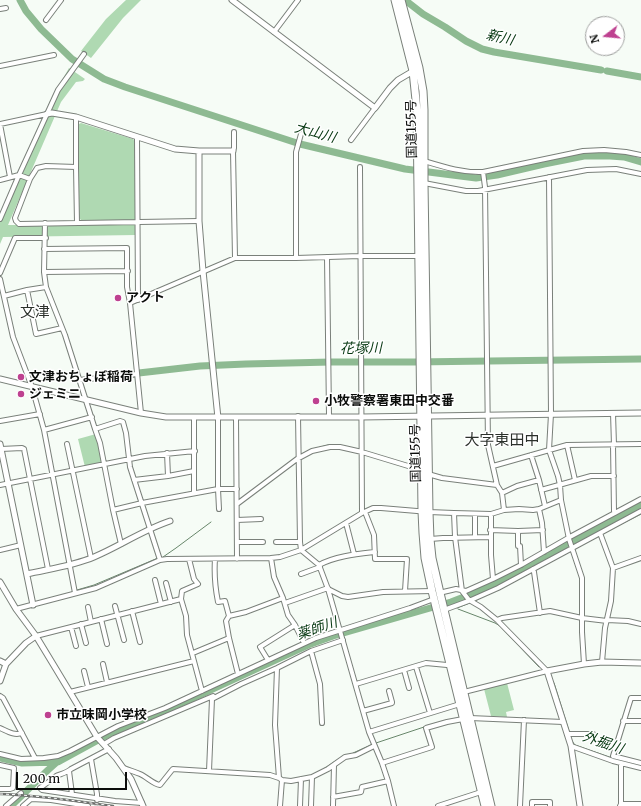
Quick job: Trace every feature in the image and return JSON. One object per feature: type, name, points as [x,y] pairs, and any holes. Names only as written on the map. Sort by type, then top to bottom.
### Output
[{"type":"highway","name":"国道155号","points":[[395,0],[416,69]]},
{"type":"highway","name":"国道155号","points":[[401,0],[416,69],[422,182],[424,416],[428,474],[426,512],[423,533],[425,558],[460,704],[467,719],[491,806]]},
{"type":"highway","name":"国道155号","points":[[422,182],[420,256],[426,512],[432,558],[464,692],[467,719],[485,806]]},
{"type":"street","points":[[46,20],[61,0]]},
{"type":"street","points":[[232,0],[375,108]]},
{"type":"street","points":[[274,32],[298,0]]},
{"type":"street","points":[[0,9],[6,8]]},
{"type":"street","points":[[0,219],[58,90],[84,54]]},
{"type":"street","points":[[0,66],[54,55]]},
{"type":"street","points":[[351,140],[390,88],[398,80],[416,69]]},
{"type":"street","points":[[10,177],[0,124],[52,113],[76,117],[175,149],[233,151]]},
{"type":"street","points":[[76,117],[78,223]]},
{"type":"street","points":[[234,132],[235,258]]},
{"type":"street","points":[[296,258],[296,150],[301,136]]},
{"type":"street","points":[[137,137],[138,300]]},
{"type":"street","points":[[421,161],[460,171],[483,173],[584,151],[604,150],[641,155]]},
{"type":"street","points":[[199,151],[200,221],[203,271],[218,418],[219,509]]},
{"type":"street","points":[[76,167],[46,166],[37,168],[30,179],[15,218],[16,221],[20,224],[200,221]]},
{"type":"street","points":[[360,167],[361,417],[364,513],[374,535],[375,558],[407,559],[405,591]]},
{"type":"street","points":[[422,182],[466,191],[478,191],[592,169],[616,169],[641,174]]},
{"type":"street","points":[[483,173],[485,189],[488,445],[497,485],[502,493],[504,510]]},
{"type":"street","points":[[0,180],[19,175],[30,179]]},
{"type":"street","points":[[549,177],[551,414],[549,450],[558,476],[561,500],[569,538],[582,578],[584,664]]},
{"type":"street","points":[[46,223],[44,249],[46,288],[62,328],[100,443],[121,544]]},
{"type":"street","points":[[0,273],[15,238],[46,238]]},
{"type":"street","points":[[44,249],[127,248],[127,287],[138,374],[141,413]]},
{"type":"street","points":[[130,303],[235,258],[420,256]]},
{"type":"street","points":[[328,257],[329,416]]},
{"type":"street","points":[[44,272],[128,271]]},
{"type":"street","points":[[0,279],[13,338],[32,387],[44,430],[69,565],[76,593]]},
{"type":"street","points":[[4,296],[27,290],[46,288]]},
{"type":"street","points":[[27,290],[36,334],[62,328]]},
{"type":"street","points":[[79,380],[138,374]]},
{"type":"street","points":[[0,379],[141,413],[166,417],[361,417],[641,413]]},
{"type":"street","points":[[613,413],[615,513]]},
{"type":"street","points":[[0,421],[40,414]]},
{"type":"street","points":[[298,416],[301,550],[320,566],[369,732],[382,763],[394,806]]},
{"type":"street","points":[[44,430],[92,417]]},
{"type":"street","points":[[194,418],[194,493]]},
{"type":"street","points":[[236,418],[237,559]]},
{"type":"street","points":[[95,429],[120,421],[123,422],[126,432],[130,467],[160,560]]},
{"type":"street","points":[[67,444],[91,558]]},
{"type":"street","points":[[493,466],[567,445],[641,444]]},
{"type":"street","points":[[567,445],[575,480]]},
{"type":"street","points":[[33,605],[2,461],[1,447],[24,449],[48,570]]},
{"type":"street","points":[[237,504],[299,458],[312,451],[330,447],[340,447],[362,452],[418,469]]},
{"type":"street","points":[[0,485],[145,456],[194,451]]},
{"type":"street","points":[[167,453],[168,476]]},
{"type":"street","points":[[531,455],[545,506]]},
{"type":"street","points":[[134,480],[194,471]]},
{"type":"street","points":[[428,474],[442,478],[497,485]]},
{"type":"street","points":[[541,490],[591,476],[614,476]]},
{"type":"street","points":[[502,493],[517,486],[539,480]]},
{"type":"street","points":[[113,510],[194,493],[218,489],[237,489]]},
{"type":"street","points":[[463,592],[521,565],[641,499]]},
{"type":"street","points":[[16,609],[96,588],[160,560],[280,557],[301,550],[373,508],[426,512],[490,514],[504,510],[539,509],[561,500]]},
{"type":"street","points":[[539,509],[543,530],[544,552]]},
{"type":"street","points":[[444,610],[498,588],[641,511]]},
{"type":"street","points":[[454,513],[455,537],[463,592]]},
{"type":"street","points":[[474,514],[475,537]]},
{"type":"street","points":[[490,514],[493,579]]},
{"type":"street","points":[[237,520],[261,519]]},
{"type":"street","points":[[27,574],[69,565],[91,558],[150,529],[170,522]]},
{"type":"street","points":[[346,523],[354,554]]},
{"type":"street","points":[[490,530],[543,530]]},
{"type":"street","points":[[518,531],[518,546],[520,546],[521,565]]},
{"type":"street","points":[[600,533],[613,568],[611,601],[605,628],[602,662]]},
{"type":"street","points":[[430,539],[490,537]]},
{"type":"street","points":[[237,542],[263,542]]},
{"type":"street","points":[[276,542],[300,542]]},
{"type":"street","points":[[0,550],[21,545]]},
{"type":"street","points":[[301,574],[320,566],[325,562],[354,554],[375,552]]},
{"type":"street","points":[[271,558],[274,577],[285,603],[288,615],[304,643]]},
{"type":"street","points":[[613,568],[641,558]]},
{"type":"street","points":[[189,559],[194,579],[198,584],[182,591],[181,599],[186,616],[187,636],[202,691]]},
{"type":"street","points":[[215,559],[214,568],[218,602],[224,601],[229,616]]},
{"type":"street","points":[[533,569],[540,613]]},
{"type":"street","points":[[155,580],[161,604]]},
{"type":"street","points":[[0,582],[16,609],[36,636],[97,737],[124,768],[131,779],[143,805]]},
{"type":"street","points":[[166,583],[171,602]]},
{"type":"street","points":[[285,603],[328,589],[348,597],[383,592],[405,591],[432,591],[440,593],[460,590],[463,592],[470,600],[497,620],[547,671],[571,746],[580,806]]},
{"type":"street","points":[[238,674],[226,621],[229,616],[246,612],[283,598]]},
{"type":"street","points":[[0,681],[6,664],[26,643],[36,636],[181,599]]},
{"type":"street","points":[[0,754],[21,759],[53,757],[63,754],[118,726],[165,708],[304,643],[434,599]]},
{"type":"street","points":[[115,606],[124,640]]},
{"type":"street","points":[[88,607],[91,622]]},
{"type":"street","points":[[497,620],[550,611],[582,618],[607,621],[628,621],[641,624]]},
{"type":"street","points":[[132,612],[140,642]]},
{"type":"street","points":[[101,619],[107,644]]},
{"type":"street","points":[[81,624],[86,643]]},
{"type":"street","points":[[268,660],[260,647],[295,625]]},
{"type":"street","points":[[71,627],[76,646]]},
{"type":"street","points":[[192,653],[229,638]]},
{"type":"street","points":[[209,771],[212,699],[311,650],[343,640]]},
{"type":"street","points":[[311,650],[320,684],[322,723]]},
{"type":"street","points":[[70,692],[194,661]]},
{"type":"street","points":[[0,662],[6,664]]},
{"type":"street","points":[[464,692],[547,671],[584,664],[602,662],[641,663]]},
{"type":"street","points":[[356,684],[429,663],[447,665]]},
{"type":"street","points":[[103,664],[107,682]]},
{"type":"street","points":[[416,667],[430,713]]},
{"type":"street","points":[[277,668],[274,725],[280,779],[280,806]]},
{"type":"street","points":[[404,670],[409,688]]},
{"type":"street","points":[[84,671],[88,687]]},
{"type":"street","points":[[104,744],[114,738],[226,691]]},
{"type":"street","points":[[363,711],[392,703],[389,691]]},
{"type":"street","points":[[0,696],[3,698],[35,758]]},
{"type":"street","points":[[613,761],[613,756],[623,721],[631,698],[641,698]]},
{"type":"street","points":[[369,732],[460,704]]},
{"type":"street","points":[[382,763],[432,747],[426,728],[440,724],[467,719],[563,722]]},
{"type":"street","points":[[520,806],[524,720]]},
{"type":"street","points":[[623,721],[641,721]]},
{"type":"street","points":[[0,728],[14,734],[22,733]]},
{"type":"street","points":[[567,734],[587,732],[594,734]]},
{"type":"street","points":[[124,768],[140,774],[156,785],[160,785],[173,769],[270,775],[291,781],[312,777],[345,757],[356,755],[374,746]]},
{"type":"street","points":[[571,746],[613,761],[641,768]]},
{"type":"street","points":[[108,749],[69,771],[56,776],[40,788],[42,790],[72,794],[97,800],[143,805]]},
{"type":"street","points":[[614,756],[641,763]]},
{"type":"street","points":[[91,759],[97,800]]},
{"type":"street","points":[[621,763],[621,805],[641,804]]},
{"type":"street","points":[[0,765],[14,768],[14,783],[12,789],[0,789]]},
{"type":"street","points":[[333,806],[334,765]]},
{"type":"street","points":[[69,771],[72,794]]},
{"type":"street","points":[[311,806],[312,777]]},
{"type":"street","points":[[300,806],[301,780]]},
{"type":"street","points":[[333,797],[361,792],[362,786],[388,781]]},
{"type":"street","points":[[438,806],[482,792]]},
{"type":"street","points":[[6,806],[21,793]]},
{"type":"street","points":[[23,806],[31,799],[58,801],[88,806]]},
{"type":"street","points":[[532,806],[532,802],[550,802],[550,806]]},
{"type":"green space","points":[[126,0],[141,0],[123,18],[91,58],[81,51],[106,19]]},
{"type":"green space","points":[[69,68],[85,79],[83,81],[76,82],[61,102],[8,225],[134,225],[136,226],[136,235],[3,237],[0,244],[0,216],[50,101]]},
{"type":"green space","points":[[81,123],[133,139],[135,142],[136,218],[134,220],[81,220],[79,218],[79,124]]},
{"type":"green space","points":[[96,434],[102,461],[100,464],[85,467],[78,439]]},
{"type":"green space","points":[[507,683],[514,710],[506,712],[507,717],[491,716],[484,689]]},
{"type":"waterway","name":"大山川","points":[[20,0],[26,11],[41,29],[72,59],[104,79],[300,144],[405,169],[476,178],[497,175],[584,156],[624,157],[641,162]]},
{"type":"waterway","name":"新川","points":[[405,0],[423,14],[466,41],[482,49],[601,70]]},
{"type":"waterway","name":"新川","points":[[607,71],[641,77]]},
{"type":"waterway","name":"花塚川","points":[[130,374],[200,366],[246,364],[641,359]]},
{"type":"waterway","points":[[313,449],[328,445],[335,445]]},
{"type":"waterway","points":[[302,454],[310,450]]},
{"type":"waterway","points":[[363,451],[391,459]]},
{"type":"waterway","name":"薬師川","points":[[0,758],[22,763],[58,762],[111,733],[193,698],[308,645],[333,636],[451,602],[482,590],[641,505]]},
{"type":"waterway","points":[[608,531],[641,514]]},
{"type":"waterway","points":[[163,557],[211,522]]},
{"type":"waterway","points":[[77,590],[94,585],[158,558]]},
{"type":"waterway","points":[[535,570],[543,566]]},
{"type":"waterway","points":[[504,587],[532,572]]},
{"type":"waterway","points":[[475,601],[484,596]]},
{"type":"waterway","points":[[457,608],[470,603]]},
{"type":"waterway","name":"外掘川","points":[[458,609],[500,626]]},
{"type":"waterway","name":"外掘川","points":[[502,628],[539,667]]},
{"type":"waterway","name":"外掘川","points":[[554,683],[569,731]]},
{"type":"waterway","points":[[376,743],[424,727]]},
{"type":"waterway","name":"外掘川","points":[[572,741],[575,745],[615,759],[641,766]]},
{"type":"waterway","points":[[353,753],[371,745]]},
{"type":"waterway","points":[[322,770],[337,760]]},
{"type":"waterway","points":[[11,806],[57,762]]},
{"type":"tunnel","points":[[96,806],[97,801]]},
{"type":"railway","points":[[0,794],[42,797],[113,806]]},
{"type":"place","name":"アクト","points":[[118,298]]},
{"type":"place","name":"文津おちょぼ稲荷","points":[[21,377]]},
{"type":"place","name":"ジェミニ","points":[[21,394]]},
{"type":"place","name":"小牧警察署東田中交番","points":[[316,401]]},
{"type":"place","name":"市立味岡小学校","points":[[48,715]]},
{"type":"district","name":"文津","points":[[35,313]]},
{"type":"district","name":"大字東田中","points":[[502,441]]}]
